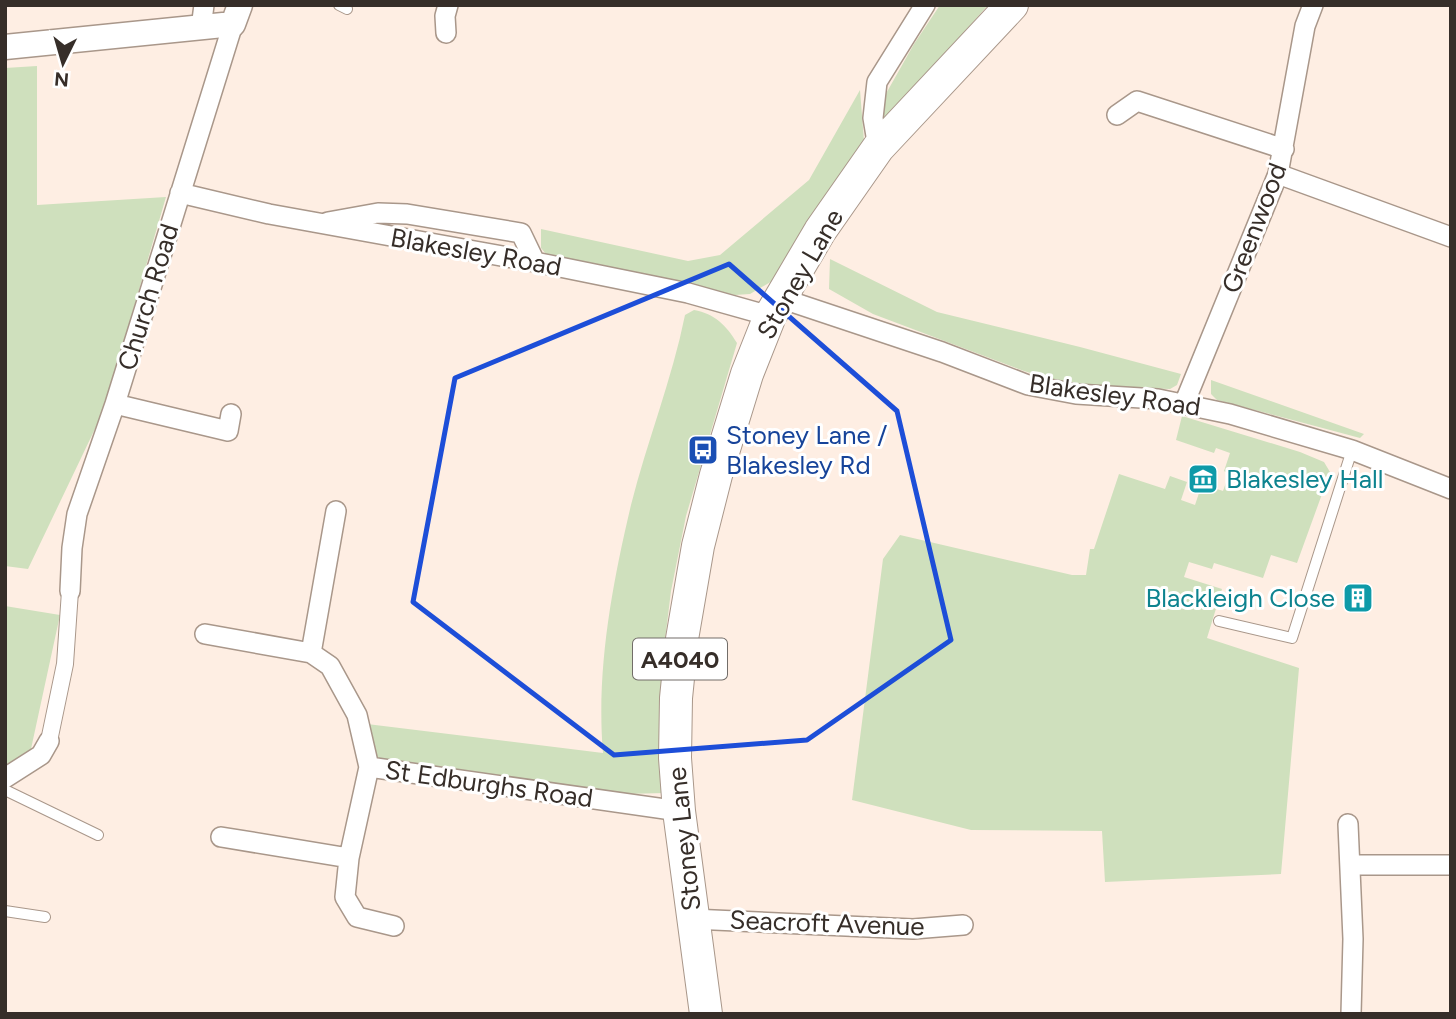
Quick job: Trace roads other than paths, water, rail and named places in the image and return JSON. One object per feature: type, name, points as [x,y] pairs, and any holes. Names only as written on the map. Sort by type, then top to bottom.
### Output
[{"type":"main road","name":"Stoney Lane","points":[[706,1014],[679,811],[676,698],[682,639],[698,546],[716,475],[747,374],[775,307],[820,231],[878,148],[1012,5]]},
{"type":"street","points":[[446,33],[447,5]]},
{"type":"street","name":"Greenwood","points":[[1184,404],[1278,174],[1305,26],[1313,5]]},
{"type":"street","points":[[878,148],[873,118],[877,82],[921,6]]},
{"type":"street","points":[[5,47],[203,16],[237,15]]},
{"type":"street","name":"Church Road","points":[[70,591],[77,514],[115,404],[237,15]]},
{"type":"street","points":[[1117,115],[1138,100],[1284,149]]},
{"type":"street","points":[[1278,174],[1451,237]]},
{"type":"street","name":"Blakesley Road","points":[[180,193],[320,224],[775,307],[942,352],[1028,385],[1076,394],[1158,399],[1257,421],[1352,450],[1451,489]]},
{"type":"street","points":[[115,404],[228,431],[231,414]]},
{"type":"street","points":[[205,634],[311,653],[335,511]]},
{"type":"street","points":[[5,778],[41,755],[49,741],[65,664],[70,591]]},
{"type":"street","name":"St Edburghs Road","points":[[311,653],[330,666],[357,715],[369,767],[679,811]]},
{"type":"street","points":[[369,767],[349,858],[345,897],[357,917],[394,926]]},
{"type":"street","points":[[1348,824],[1351,865],[1351,1014]]},
{"type":"street","points":[[221,837],[349,858]]},
{"type":"street","points":[[1351,865],[1451,865]]},
{"type":"street","name":"Seacroft Avenue","points":[[692,919],[913,929],[963,925]]},
{"type":"lane","points":[[1219,621],[1292,638],[1352,450]]},
{"type":"lane","points":[[5,790],[98,835]]},
{"type":"lane","points":[[5,911],[45,917]]},
{"type":"place","name":"Stoney Lane / Blakesley Rd","points":[[703,450]]},
{"type":"place","name":"Blakesley Hall","points":[[1203,479]]},
{"type":"place","name":"Blackleigh Close","points":[[1358,598]]}]
